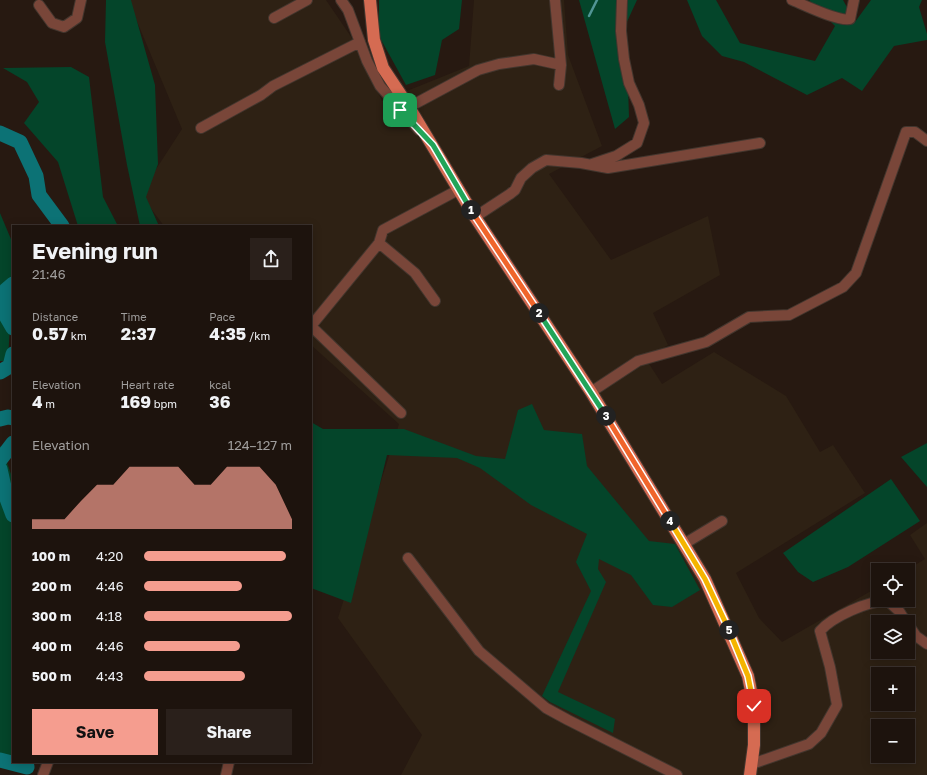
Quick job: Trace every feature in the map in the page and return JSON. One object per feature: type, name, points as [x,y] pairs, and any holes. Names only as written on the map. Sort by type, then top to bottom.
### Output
[{"type":"main road","points":[[370,0],[374,40],[383,68],[404,108],[433,145],[475,217],[591,392],[705,579],[748,676],[754,706],[754,744],[751,770]]},
{"type":"street","points":[[39,5],[52,23],[64,27],[77,18],[81,0]]},
{"type":"street","points":[[274,18],[307,0]]},
{"type":"street","points":[[341,0],[348,5],[367,61],[380,86],[404,108],[478,70],[499,64],[534,59],[561,65]]},
{"type":"street","points":[[555,0],[561,65],[559,85]]},
{"type":"street","points":[[590,165],[616,156],[637,143],[644,123],[639,104],[629,83],[624,59],[621,31],[622,0]]},
{"type":"street","points":[[792,0],[846,20],[850,19],[854,0]]},
{"type":"street","points":[[201,128],[261,95],[273,86],[360,42]]},
{"type":"street","points":[[591,392],[638,361],[706,342],[748,317],[789,315],[843,287],[856,273],[906,132],[915,132],[927,141]]},
{"type":"street","points":[[475,217],[515,190],[521,178],[532,168],[546,160],[608,168],[760,143]]},
{"type":"street","points":[[312,325],[379,243],[383,230],[458,190]]},
{"type":"street","points":[[379,243],[415,273],[435,301]]},
{"type":"street","points":[[312,327],[401,413]]},
{"type":"street","points":[[684,544],[722,521]]},
{"type":"street","points":[[408,558],[479,651],[546,708],[676,775]]},
{"type":"street","points":[[751,770],[809,744],[821,733],[837,705],[830,667],[820,631],[825,625],[849,612],[880,600],[888,601],[902,615]]},
{"type":"street","points":[[915,635],[927,644]]},
{"type":"street","points":[[43,775],[48,763]]},
{"type":"street","points":[[226,775],[229,763]]},
{"type":"shaded area","points":[[128,0],[326,0],[358,47],[382,101],[469,66],[474,0],[564,0],[568,55],[602,146],[549,174],[611,260],[708,216],[720,275],[653,313],[668,345],[646,359],[662,384],[714,352],[786,396],[820,452],[833,445],[865,493],[736,573],[759,618],[782,642],[871,591],[871,607],[915,607],[915,565],[925,559],[910,535],[927,523],[927,775],[401,775],[422,735],[338,618],[399,424],[312,346],[312,225],[163,225],[140,194],[182,129]]},
{"type":"green space","points":[[106,0],[131,0],[155,85],[158,164],[146,197],[159,225],[140,225],[127,165],[105,42]]},
{"type":"green space","points":[[379,0],[462,0],[459,29],[442,40],[435,75],[406,85],[379,36]]},
{"type":"green space","points":[[579,0],[637,0],[626,24],[629,117],[615,129]]},
{"type":"green space","points":[[687,0],[716,0],[740,43],[815,61],[835,26],[809,0],[843,0],[855,22],[871,0],[922,0],[919,7],[927,34],[927,40],[894,46],[862,91],[842,78],[807,95],[744,62],[722,56],[702,36]]},
{"type":"green space","points":[[71,67],[89,77],[103,197],[117,225],[78,225],[58,162],[24,123],[39,102],[27,82],[3,68]]},
{"type":"green space","points":[[0,213],[12,242],[12,288],[8,361],[0,361]]},
{"type":"green space","points":[[532,404],[544,430],[582,434],[587,466],[649,541],[675,544],[700,590],[672,607],[653,605],[631,575],[599,559],[598,569],[606,582],[558,692],[615,719],[613,733],[550,702],[542,696],[591,591],[576,562],[587,534],[531,505],[480,468],[457,458],[387,455],[351,603],[312,588],[312,423],[323,429],[404,429],[476,456],[505,459],[518,410]]},
{"type":"green space","points":[[927,443],[927,487],[901,457]]},
{"type":"green space","points":[[0,446],[12,477],[12,758],[0,764]]},
{"type":"green space","points":[[891,479],[920,521],[848,567],[813,582],[798,572],[783,553]]},
{"type":"waterway","points":[[589,16],[597,0]]},
{"type":"waterway","points":[[0,133],[20,142],[36,176],[39,195],[61,225]]},
{"type":"waterway","points":[[12,285],[6,290],[6,316],[12,326]]},
{"type":"waterway","points":[[0,372],[10,366],[12,358]]},
{"type":"waterway","points":[[0,419],[12,418]]},
{"type":"waterway","points":[[0,460],[12,444]]},
{"type":"waterway","points":[[0,469],[6,496],[12,512]]},
{"type":"waterway","points":[[0,760],[27,767],[26,763]]},
{"type":"route","points":[[400,110],[433,145],[458,190],[591,392],[705,579],[748,676],[754,706]]}]
